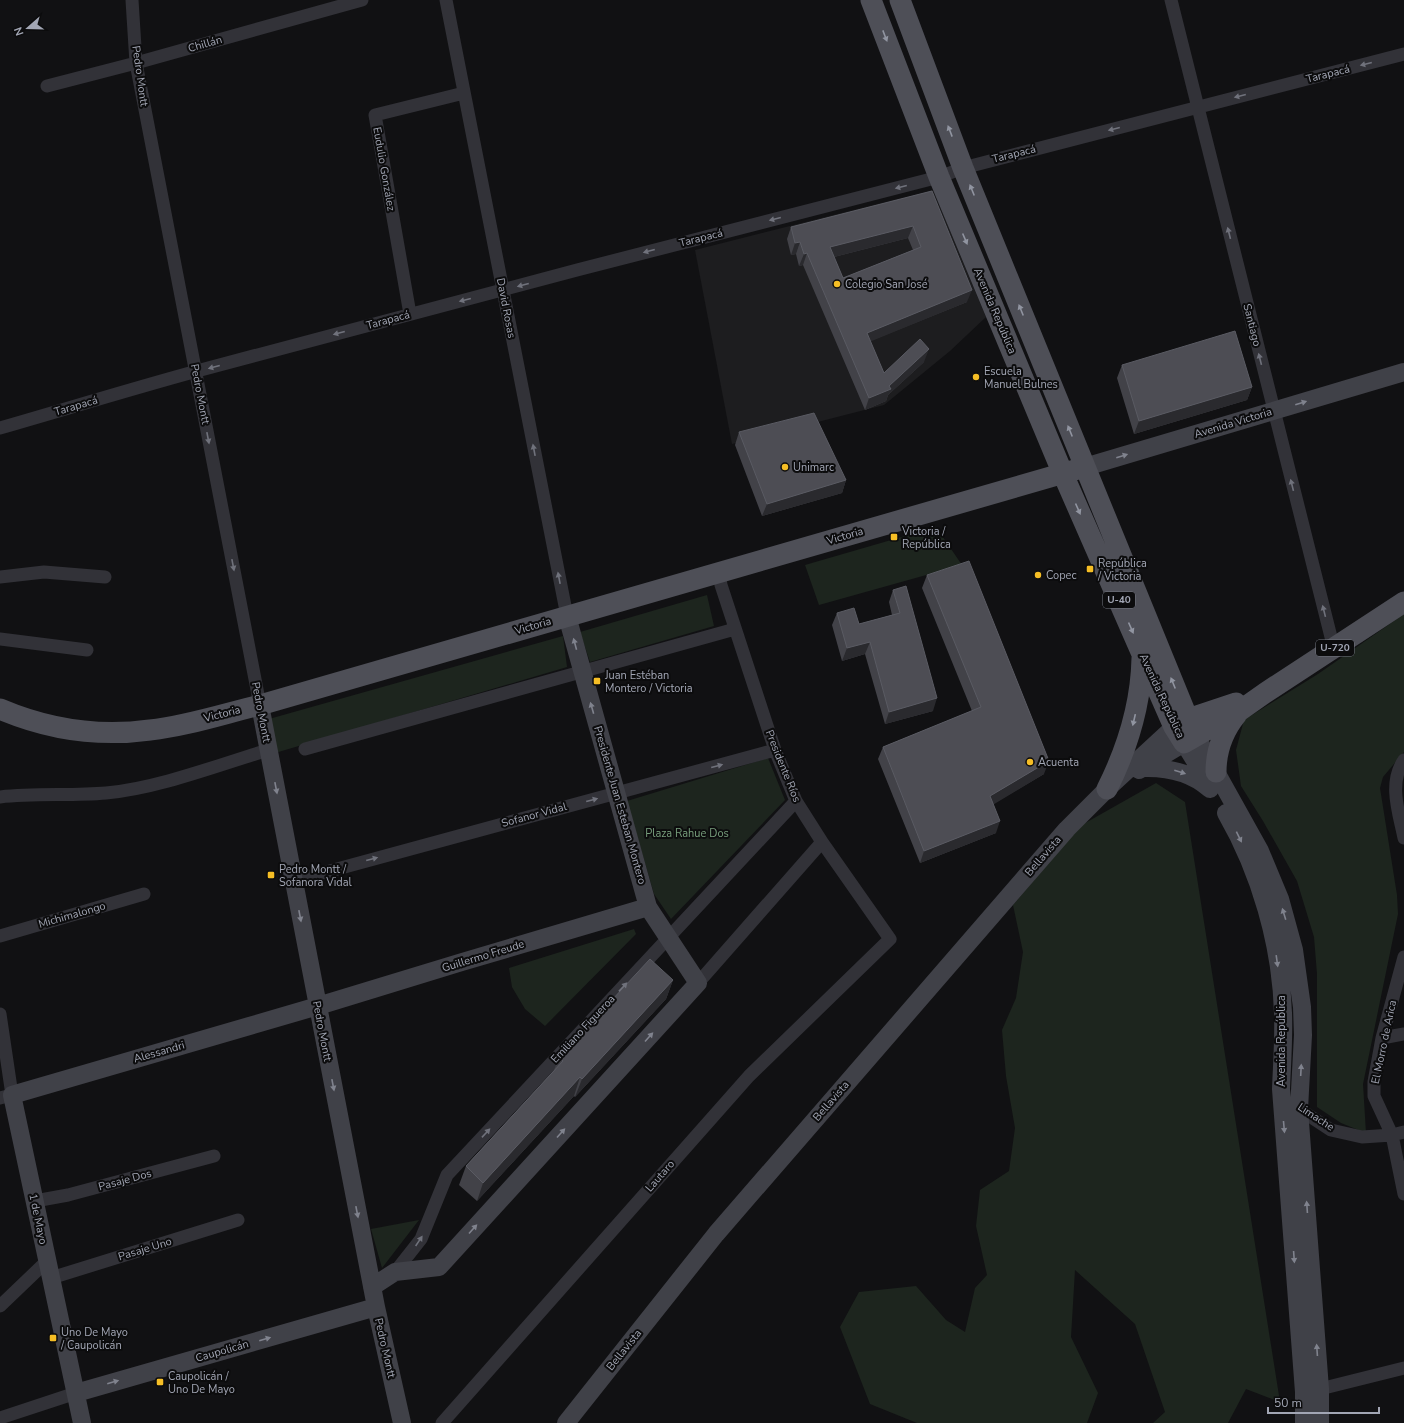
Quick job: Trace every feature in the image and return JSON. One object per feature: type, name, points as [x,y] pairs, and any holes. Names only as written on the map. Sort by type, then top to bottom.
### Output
[{"type":"main road","name":"Avenida República","points":[[871,0],[939,177],[1063,474],[1142,654],[1186,731]]},
{"type":"main road","name":"Avenida República","points":[[900,0],[963,168],[1085,467],[1186,731]]},
{"type":"main road","name":"Avenida Victoria","points":[[1063,474],[1085,467]]},
{"type":"main road","name":"Victoria","points":[[0,709],[32,721],[78,730],[125,732],[172,727],[260,705],[1063,474]]},
{"type":"main road","name":"Bellavista","points":[[1186,731],[1238,712],[1404,602]]},
{"type":"main road","points":[[1107,789],[1126,748],[1133,727],[1140,688],[1142,654]]},
{"type":"main road","name":"Bellavista","points":[[1186,731],[1265,693]]},
{"type":"main road","points":[[1216,772],[1216,762],[1220,742],[1231,721],[1238,712]]},
{"type":"street","name":"Pedro Montt","points":[[132,0],[136,63],[372,1287],[402,1423]]},
{"type":"street","name":"Chillán","points":[[47,86],[136,63],[362,0]]},
{"type":"street","name":"David Rosas","points":[[446,0],[567,616]]},
{"type":"street","name":"Santiago","points":[[1171,0],[1334,649]]},
{"type":"street","name":"Tarapacá","points":[[0,428],[195,372],[410,314],[939,177],[963,168],[1404,54]]},
{"type":"street","name":"Eudulio González","points":[[410,314],[375,115],[464,93]]},
{"type":"street","name":"Avenida Victoria","points":[[1085,467],[1404,372]]},
{"type":"street","points":[[0,577],[44,572],[105,576]]},
{"type":"street","name":"Presidente Ríos","points":[[719,572],[721,585],[775,750],[796,801],[822,842],[890,939]]},
{"type":"street","name":"Presidente Juan Esteban Montero","points":[[567,616],[648,907],[698,983]]},
{"type":"street","points":[[305,749],[735,629]]},
{"type":"street","points":[[0,639],[87,650]]},
{"type":"street","name":"Bellavista","points":[[1107,789],[1142,768],[1186,731]]},
{"type":"street","name":"Bellavista","points":[[566,1423],[721,1228],[1067,829],[1107,789],[1186,731]]},
{"type":"street","name":"Avenida República","points":[[1186,731],[1216,772],[1263,857],[1280,898],[1299,978],[1303,1035],[1299,1109],[1312,1390],[1304,1423]]},
{"type":"street","name":"Avenida República","points":[[1186,731],[1215,794],[1230,819],[1251,864],[1263,898],[1280,975],[1283,1012],[1281,1089],[1312,1390],[1320,1423]]},
{"type":"street","points":[[0,797],[25,794],[63,795],[130,789],[175,778],[268,750]]},
{"type":"street","name":"Sofanor Vidal","points":[[294,881],[775,750]]},
{"type":"street","points":[[1404,760],[1399,769],[1395,784],[1404,838]]},
{"type":"street","points":[[1142,768],[1156,767],[1184,773],[1196,779],[1215,794]]},
{"type":"street","name":"Emiliano Figueroa","points":[[372,1287],[395,1272],[421,1239],[446,1176],[796,801]]},
{"type":"street","name":"Emiliano Figueroa","points":[[395,1272],[439,1267],[698,983],[822,842]]},
{"type":"street","name":"Michimalongo","points":[[0,936],[144,894]]},
{"type":"street","name":"Guillermo Freude","points":[[318,1006],[648,907]]},
{"type":"street","name":"Lautaro","points":[[442,1423],[749,1076],[890,939]]},
{"type":"street","name":"El Morro de Arica","points":[[1404,957],[1382,1038],[1374,1082],[1374,1096],[1398,1134],[1404,1194]]},
{"type":"street","name":"Alessandri","points":[[6,1097],[318,1006]]},
{"type":"street","name":"1 de Mayo","points":[[0,1014],[6,1097],[34,1201],[82,1423]]},
{"type":"street","points":[[1382,1038],[1404,1034]]},
{"type":"street","name":"Limache","points":[[1281,1089],[1299,1109],[1331,1130],[1362,1137],[1398,1134]]},
{"type":"street","name":"Pasaje Dos","points":[[34,1201],[68,1195],[214,1156]]},
{"type":"street","name":"Pasaje Uno","points":[[51,1278],[238,1220]]},
{"type":"street","points":[[0,1306],[47,1261]]},
{"type":"street","name":"Caupolicán","points":[[0,1418],[76,1392],[376,1307]]},
{"type":"street","points":[[1312,1390],[1404,1368]]},
{"type":"shaded area","name":"Colegio San José","points":[[933,190],[986,317],[950,351],[884,405],[732,444],[695,250]]},
{"type":"green space","points":[[936,527],[962,565],[819,605],[805,565]]},
{"type":"green space","points":[[707,595],[714,626],[590,662],[580,632]]},
{"type":"green space","points":[[1404,614],[1404,752],[1383,777],[1380,788],[1397,895],[1398,914],[1363,1084],[1366,1133],[1341,1123],[1317,1107],[1317,974],[1314,937],[1297,881],[1241,786],[1236,750],[1244,720],[1318,674]]},
{"type":"green space","points":[[563,636],[567,667],[275,753],[269,719]]},
{"type":"green space","name":"Plaza Rahue Dos","points":[[768,758],[785,800],[671,919],[654,894],[627,801]]},
{"type":"green space","points":[[1156,783],[1185,802],[1280,1402],[1246,1389],[1228,1423],[1153,1423],[1165,1412],[1135,1324],[1075,1270],[1071,1337],[1098,1393],[1087,1423],[917,1423],[870,1404],[840,1327],[859,1292],[916,1286],[946,1320],[965,1332],[975,1288],[987,1275],[976,1226],[980,1190],[1009,1171],[1015,1128],[1006,1076],[1002,1030],[1016,998],[1023,952],[1013,905],[1080,826]]},
{"type":"green space","points":[[634,929],[636,934],[545,1026],[525,1009],[512,987],[509,968]]},
{"type":"green space","points":[[419,1220],[382,1268],[371,1229]]},
{"type":"building","points":[[932,191],[972,290],[867,333],[884,373],[920,339],[929,349],[889,386],[891,389],[869,398],[807,253],[804,254],[800,242],[795,243],[791,227]],"holes":[[[913,226],[921,247],[843,278],[830,247]]]},
{"type":"building","points":[[1235,331],[1252,387],[1139,421],[1122,365]]},
{"type":"building","points":[[814,413],[846,480],[767,504],[739,432]]},
{"type":"building","points":[[969,561],[1049,761],[990,796],[1000,821],[924,851],[883,747],[981,707],[927,575]]},
{"type":"building","points":[[906,586],[937,698],[889,712],[870,642],[847,648],[837,613],[854,608],[859,624],[900,613],[893,590]]},
{"type":"building","points":[[650,959],[673,980],[582,1079],[580,1077],[483,1183],[466,1166],[563,1061],[559,1057]]},
{"type":"place","name":"Colegio San José","points":[[837,284]]},
{"type":"place","name":"Escuela Manuel Bulnes","points":[[976,377]]},
{"type":"place","name":"Unimarc","points":[[785,467]]},
{"type":"place","name":"Victoria / República","points":[[894,537]]},
{"type":"place","name":"República / Victoria","points":[[1090,569]]},
{"type":"place","name":"Copec","points":[[1038,575]]},
{"type":"place","name":"Juan Estéban Montero / Victoria","points":[[597,681]]},
{"type":"place","name":"Acuenta","points":[[1030,762]]},
{"type":"place","name":"Pedro Montt / Sofanora Vidal","points":[[271,875]]},
{"type":"place","name":"Uno De Mayo / Caupolicán","points":[[53,1338]]},
{"type":"place","name":"Caupolicán / Uno De Mayo","points":[[160,1382]]}]
